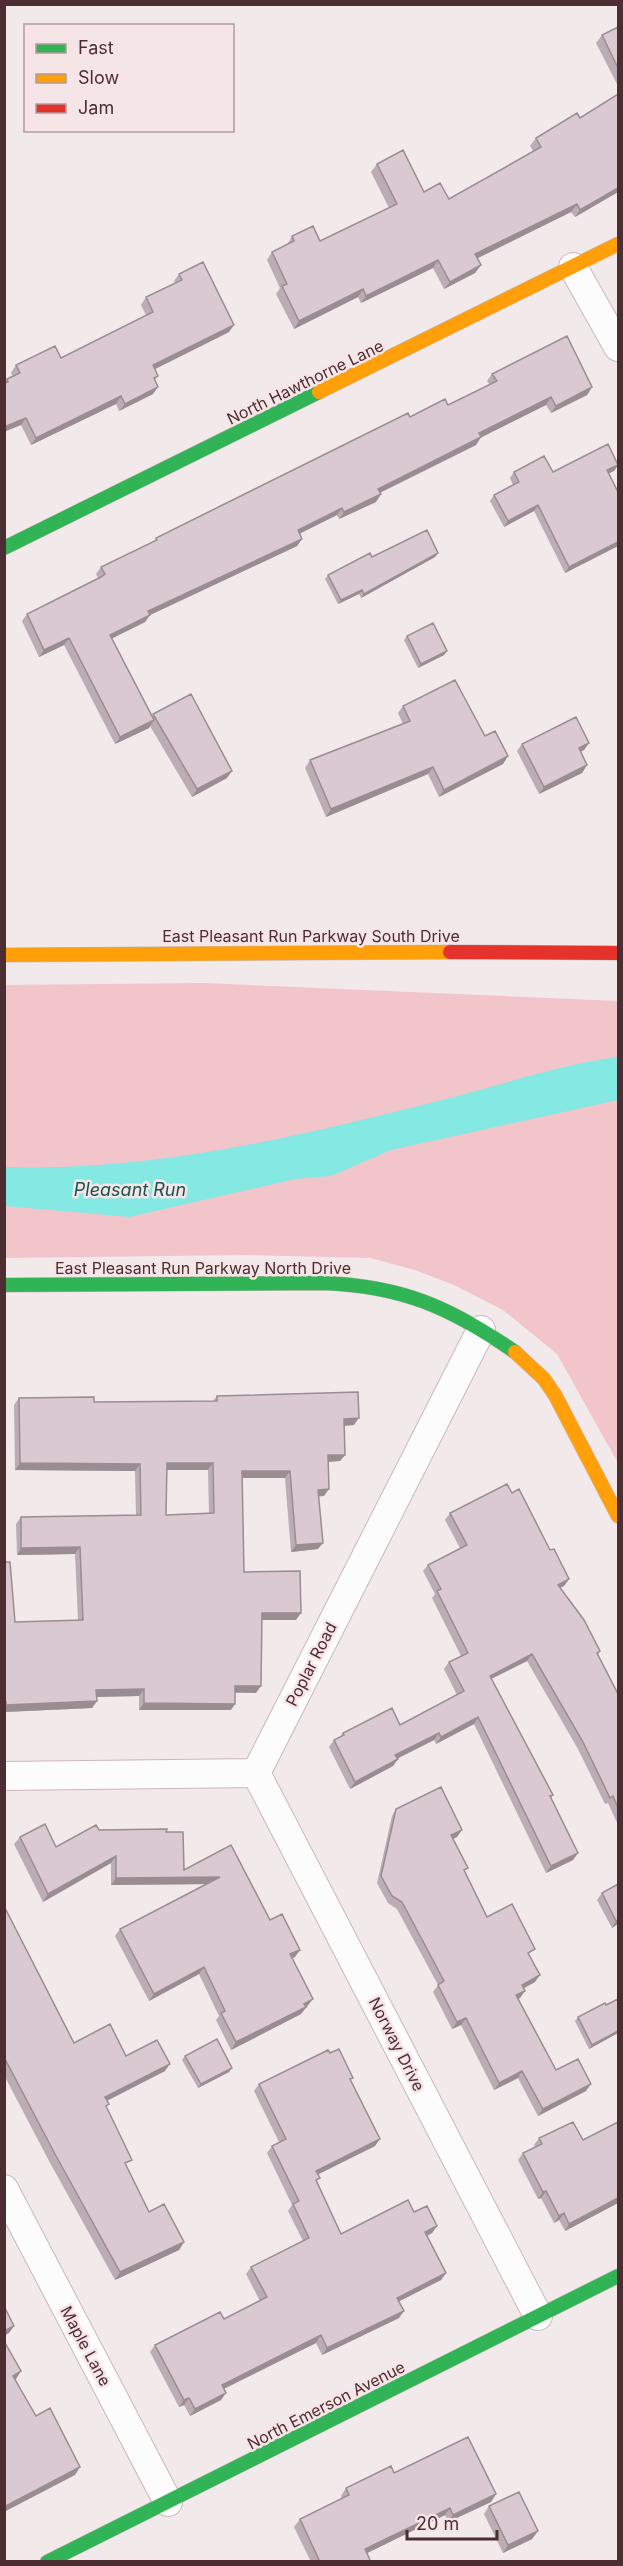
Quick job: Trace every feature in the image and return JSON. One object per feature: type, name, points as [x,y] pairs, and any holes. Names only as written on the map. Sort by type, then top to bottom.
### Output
[{"type":"main road","name":"North Hawthorne Lane","points":[[4,548],[618,244]]},
{"type":"main road","name":"East Pleasant Run Parkway South Drive","points":[[4,955],[318,951],[618,953]]},
{"type":"main road","name":"East Pleasant Run Parkway North Drive","points":[[4,1285],[356,1284],[398,1292],[481,1330],[510,1348],[544,1380],[569,1420],[618,1516]]},
{"type":"main road","name":"North Emerson Avenue","points":[[47,2562],[618,2276]]},
{"type":"street","points":[[573,267],[618,347]]},
{"type":"street","name":"Poplar Road","points":[[256,1773],[481,1330]]},
{"type":"street","points":[[4,1776],[256,1773]]},
{"type":"street","name":"Norway Drive","points":[[256,1773],[538,2316]]},
{"type":"street","name":"Maple Lane","points":[[4,2189],[168,2502]]},
{"type":"shaded area","points":[[204,983],[618,1001],[618,1463],[557,1354],[503,1310],[454,1285],[415,1270],[370,1258],[245,1255],[5,1258],[4,985]]},
{"type":"water","name":"Pleasant Run","points":[[618,1057],[618,1100],[391,1150],[331,1176],[295,1179],[129,1217],[5,1206],[5,1167],[114,1164],[223,1149],[331,1127],[550,1070]]},
{"type":"building","points":[[618,27],[618,68],[602,35]]},
{"type":"building","points":[[618,94],[618,188],[580,210],[577,204],[475,254],[481,265],[450,282],[438,260],[366,296],[363,289],[299,321],[282,286],[287,284],[272,252],[294,241],[292,236],[313,226],[320,241],[397,204],[377,164],[403,150],[424,192],[440,183],[449,199],[541,147],[536,138],[577,113],[580,118]]},
{"type":"building","points":[[203,262],[234,325],[153,365],[158,376],[154,378],[158,387],[125,404],[121,396],[36,438],[26,418],[4,427],[4,383],[8,382],[7,379],[20,373],[16,365],[55,346],[61,358],[153,312],[146,297],[182,280],[179,274]]},
{"type":"building","points":[[567,336],[592,387],[556,406],[551,397],[479,433],[481,437],[378,489],[381,494],[344,512],[342,508],[298,530],[302,539],[148,611],[150,615],[110,635],[154,720],[120,737],[69,638],[44,650],[27,614],[101,577],[105,574],[101,567],[408,413],[410,417],[445,399],[448,405],[497,381],[492,374]]},
{"type":"building","points":[[608,444],[618,465],[607,470],[618,492],[618,542],[569,567],[538,505],[508,521],[494,495],[519,482],[514,472],[544,456],[553,472]]},
{"type":"building","points":[[427,530],[438,553],[364,594],[362,590],[341,600],[328,575],[370,553],[372,557]]},
{"type":"building","points":[[433,623],[447,651],[421,664],[407,636]]},
{"type":"building","points":[[455,680],[485,736],[495,731],[508,756],[444,790],[433,767],[331,809],[310,760],[410,721],[403,706]]},
{"type":"building","points":[[191,694],[232,771],[197,789],[153,714]]},
{"type":"building","points":[[576,717],[589,743],[579,748],[587,765],[544,787],[522,744]]},
{"type":"building","points":[[358,1392],[359,1418],[344,1419],[345,1455],[328,1455],[329,1489],[318,1490],[323,1543],[296,1545],[290,1471],[242,1471],[244,1572],[300,1571],[301,1613],[262,1613],[261,1686],[235,1686],[235,1704],[144,1703],[144,1689],[96,1690],[97,1701],[6,1705],[4,1702],[4,1562],[10,1562],[15,1622],[83,1620],[80,1547],[21,1548],[21,1517],[141,1515],[140,1464],[20,1463],[19,1398],[94,1397],[94,1402],[217,1401],[217,1396]],"holes":[[[167,1463],[213,1463],[214,1513],[166,1515]]]},
{"type":"building","points":[[507,1484],[512,1493],[519,1489],[550,1550],[554,1549],[569,1579],[558,1585],[584,1620],[600,1651],[597,1653],[618,1694],[618,1808],[613,1796],[610,1798],[583,1742],[532,1654],[490,1676],[553,1795],[550,1796],[578,1853],[551,1866],[478,1717],[441,1737],[439,1733],[395,1755],[398,1759],[355,1782],[334,1740],[392,1708],[400,1725],[464,1691],[449,1662],[468,1653],[437,1591],[441,1589],[428,1565],[467,1545],[450,1513]]},
{"type":"building","points":[[441,1787],[462,1830],[451,1835],[468,1868],[464,1870],[487,1917],[512,1904],[535,1949],[528,1953],[540,1975],[522,1985],[525,1991],[516,1995],[556,2070],[578,2059],[591,2084],[543,2109],[522,2071],[499,2083],[466,2018],[457,2022],[438,1985],[444,1981],[402,1902],[392,1896],[381,1876],[396,1809]]},
{"type":"building","points":[[45,1824],[56,1847],[96,1825],[99,1830],[167,1829],[166,1832],[183,1832],[184,1870],[231,1845],[270,1920],[282,1914],[300,1950],[290,1954],[313,1999],[304,2004],[306,2007],[236,2042],[221,2013],[225,2011],[204,1967],[154,1994],[120,1929],[220,1877],[116,1878],[116,1856],[48,1894],[20,1837]]},
{"type":"building","points":[[618,1884],[618,1920],[616,1921],[602,1893]]},
{"type":"building","points":[[4,1906],[74,2043],[110,2024],[126,2056],[157,2040],[170,2064],[105,2097],[109,2104],[106,2106],[132,2160],[125,2163],[149,2212],[164,2204],[184,2242],[120,2272],[4,2057]]},
{"type":"building","points":[[618,1999],[618,2031],[592,2045],[578,2017]]},
{"type":"building","points":[[217,2039],[232,2068],[201,2084],[185,2056]]},
{"type":"building","points":[[339,2049],[353,2078],[350,2079],[380,2139],[316,2171],[320,2178],[316,2180],[341,2234],[408,2200],[414,2212],[427,2206],[437,2226],[425,2232],[446,2273],[397,2298],[404,2311],[327,2348],[321,2335],[222,2385],[226,2393],[195,2409],[189,2398],[184,2400],[155,2345],[220,2312],[224,2319],[267,2297],[251,2267],[309,2238],[293,2204],[299,2201],[272,2146],[286,2139],[259,2084],[328,2050],[330,2053]]},
{"type":"building","points":[[573,2122],[583,2140],[618,2122],[618,2198],[569,2224],[564,2213],[559,2216],[546,2191],[543,2192],[523,2153],[542,2144],[539,2138]]},
{"type":"building","points":[[4,2306],[14,2326],[4,2331]]},
{"type":"building","points":[[4,2341],[21,2371],[13,2376],[36,2416],[50,2408],[80,2467],[4,2507]]},
{"type":"building","points":[[468,2437],[496,2494],[453,2515],[450,2508],[365,2549],[371,2562],[320,2562],[300,2519],[349,2495],[346,2488],[391,2466],[394,2473]]},
{"type":"building","points":[[519,2492],[538,2531],[508,2545],[489,2506]]},
{"type":"traffic: fast","points":[[4,548],[319,392]]},
{"type":"traffic: fast","points":[[4,1285],[323,1283],[351,1285],[401,1294],[447,1311],[515,1352]]},
{"type":"traffic: fast","points":[[47,2562],[618,2276]]},
{"type":"traffic: slow","points":[[319,392],[618,244]]},
{"type":"traffic: slow","points":[[4,955],[450,952]]},
{"type":"traffic: slow","points":[[515,1352],[544,1379],[555,1395],[618,1516]]},
{"type":"traffic: jam","points":[[450,952],[618,953]]}]
